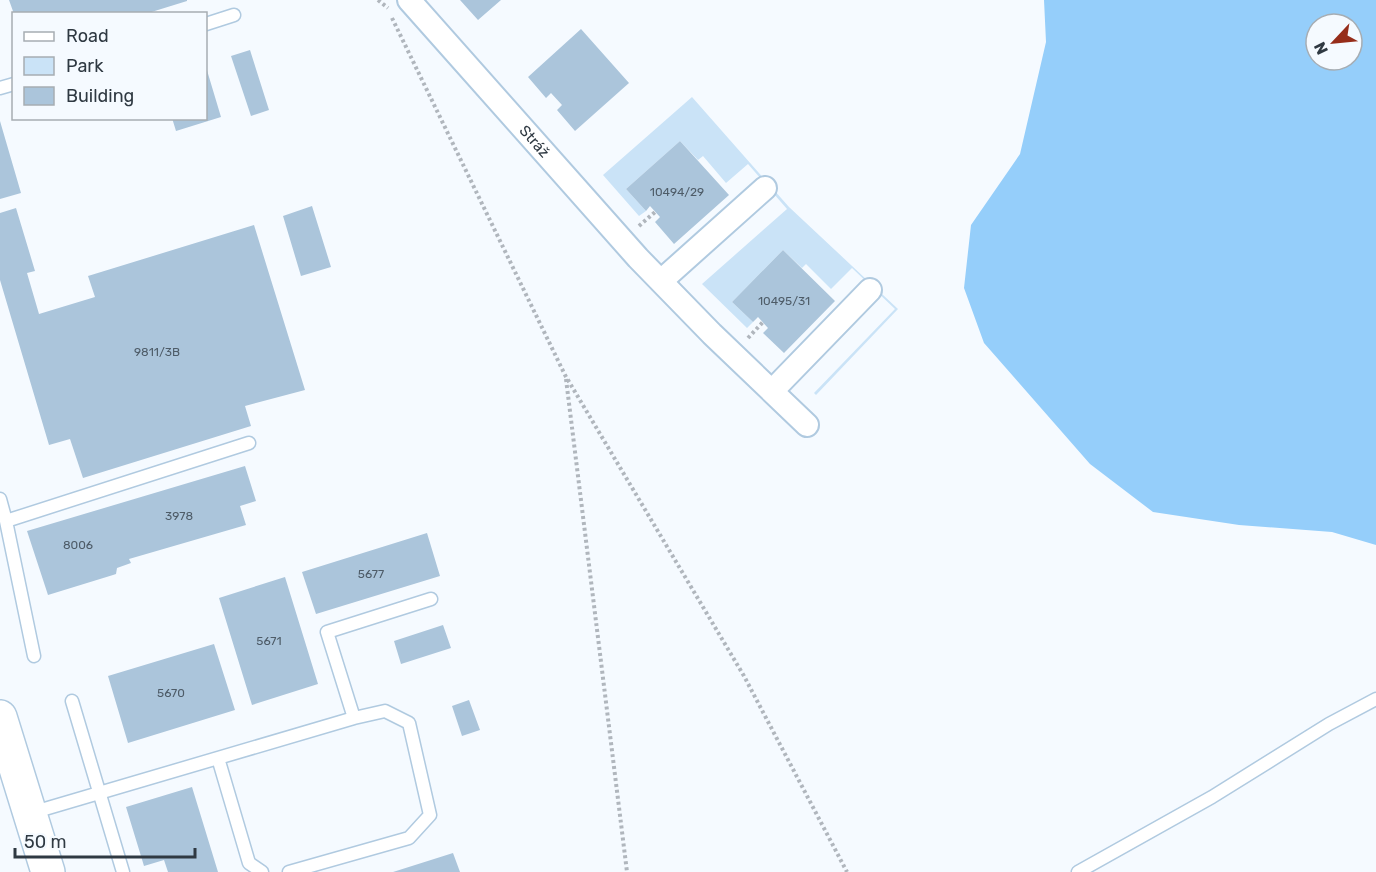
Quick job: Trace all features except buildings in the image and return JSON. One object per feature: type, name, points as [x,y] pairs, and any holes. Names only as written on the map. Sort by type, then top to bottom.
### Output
[{"type":"street","name":"Stráž","points":[[409,0],[661,281],[807,425]]},
{"type":"street","points":[[661,281],[765,188]]},
{"type":"street","points":[[772,392],[870,290]]},
{"type":"street","points":[[0,717],[48,872]]},
{"type":"lane","points":[[207,24],[234,15]]},
{"type":"lane","points":[[6,521],[249,443]]},
{"type":"lane","points":[[0,500],[34,656]]},
{"type":"lane","points":[[354,718],[327,632],[431,599]]},
{"type":"lane","points":[[1078,872],[1212,797],[1329,724],[1376,699]]},
{"type":"lane","points":[[72,701],[123,872]]},
{"type":"lane","points":[[30,814],[354,718],[385,711],[409,723],[430,815],[410,838],[290,872]]},
{"type":"lane","points":[[218,758],[249,863],[262,872]]},
{"type":"path","points":[[378,0],[386,6],[565,375],[744,676],[847,872]]},
{"type":"path","points":[[632,232],[655,212]]},
{"type":"path","points":[[746,340],[763,322]]},
{"type":"path","points":[[565,375],[627,872]]},
{"type":"green space","points":[[692,97],[789,207],[898,309],[816,395],[814,393],[895,309],[852,268],[831,289],[806,264],[802,268],[783,250],[732,302],[753,322],[747,328],[702,284],[787,209],[748,164],[726,183],[703,156],[698,160],[680,141],[626,189],[646,211],[639,216],[603,175]]},
{"type":"shaded area","points":[[1044,0],[1376,0],[1376,545],[1332,532],[1239,525],[1153,512],[1090,464],[984,343],[964,288],[971,225],[1020,154],[1046,42]]}]
